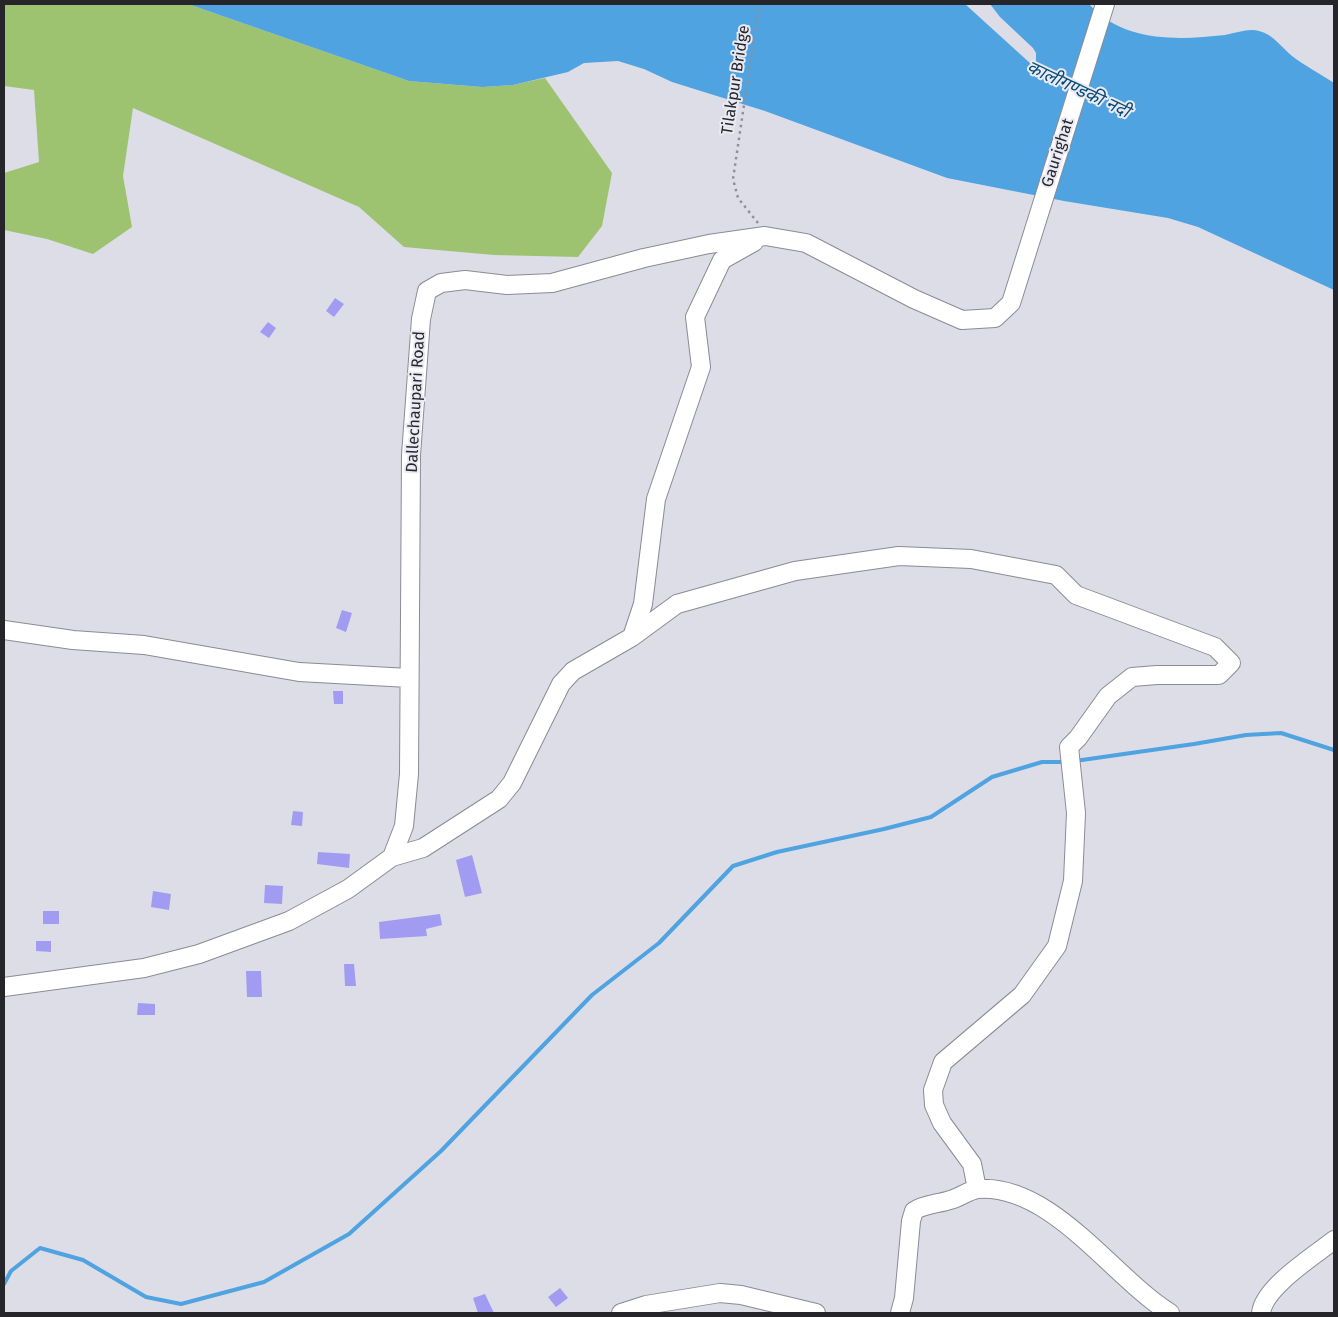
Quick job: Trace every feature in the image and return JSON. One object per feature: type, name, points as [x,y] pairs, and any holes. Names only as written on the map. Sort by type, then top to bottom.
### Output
[{"type":"street","name":"Gaurighat","points":[[766,236],[806,243],[914,299],[962,320],[995,318],[1011,303],[1105,4]]},
{"type":"street","points":[[632,637],[643,604],[656,499],[702,367],[695,317],[722,260],[766,236]]},
{"type":"street","name":"Dallechaupari Road","points":[[392,857],[404,826],[410,774],[411,455],[421,319],[427,291],[441,283],[465,280],[507,285],[552,283],[644,258],[709,244],[766,236]]},
{"type":"street","points":[[4,987],[144,968],[199,954],[290,921],[348,889],[392,857],[423,848],[499,799],[512,783],[561,684],[573,671],[632,637],[677,604],[795,571],[899,556],[972,559],[1056,575],[1076,595],[1215,647],[1231,663],[1219,675],[1132,677],[1108,696],[1078,738],[1069,747],[1076,813],[1074,873],[1057,946],[1022,995],[943,1062],[933,1090],[934,1105],[942,1123],[972,1164],[977,1189]]},
{"type":"street","points":[[4,630],[73,640],[144,645],[298,672],[409,678]]},
{"type":"street","points":[[900,1313],[904,1298],[911,1221],[914,1211],[925,1206],[954,1199],[977,1189],[1016,1194],[1046,1211],[1107,1259],[1143,1295],[1170,1313]]},
{"type":"street","points":[[1261,1313],[1262,1305],[1288,1276],[1334,1240]]},
{"type":"street","points":[[621,1313],[646,1305],[720,1293],[816,1313]]},
{"type":"path","name":"Tilakpur Bridge","points":[[759,4],[733,179],[738,198],[766,236]]},
{"type":"green space","points":[[4,4],[188,4],[409,81],[482,87],[513,85],[545,78],[612,173],[602,226],[578,257],[494,255],[404,247],[359,207],[133,108],[123,176],[132,227],[93,254],[47,239],[4,230],[4,173],[39,162],[34,90],[4,86]]},
{"type":"water","name":"कालीगण्डकी नदी","points":[[188,4],[965,4],[1031,64],[1036,61],[1036,53],[1033,48],[1000,17],[990,4],[1089,4],[1103,17],[1118,26],[1152,36],[1171,38],[1225,35],[1255,30],[1269,35],[1292,56],[1334,83],[1334,290],[1198,227],[1168,218],[1064,201],[947,178],[765,111],[672,82],[644,69],[618,61],[584,63],[568,72],[513,85],[482,87],[409,81]]},
{"type":"building","points":[[335,298],[344,304],[334,317],[326,311]]},
{"type":"building","points":[[268,322],[276,328],[269,338],[260,332]]},
{"type":"building","points":[[342,610],[352,613],[346,632],[336,628]]},
{"type":"building","points":[[333,691],[343,691],[343,704],[334,704]]},
{"type":"building","points":[[293,811],[303,812],[302,826],[291,825]]},
{"type":"building","points":[[318,852],[350,854],[349,868],[317,864]]},
{"type":"building","points":[[472,855],[482,893],[465,897],[456,860]]},
{"type":"building","points":[[265,885],[283,886],[282,904],[264,903]]},
{"type":"building","points":[[153,891],[171,894],[169,910],[151,907]]},
{"type":"building","points":[[43,911],[59,911],[59,924],[43,924]]},
{"type":"building","points":[[440,914],[442,925],[426,929],[427,936],[380,939],[379,922]]},
{"type":"building","points":[[36,941],[51,941],[51,952],[36,951]]},
{"type":"building","points":[[344,964],[354,964],[356,986],[345,986]]},
{"type":"building","points":[[246,971],[261,971],[262,997],[247,997]]},
{"type":"building","points":[[138,1003],[155,1004],[155,1015],[137,1015]]},
{"type":"building","points":[[560,1288],[568,1298],[556,1307],[548,1297]]},
{"type":"building","points":[[485,1294],[494,1313],[478,1313],[473,1298]]},
{"type":"waterway","points":[[1075,761],[1246,735],[1281,733],[1334,750]]},
{"type":"waterway","points":[[4,1284],[11,1271],[40,1248],[83,1260],[146,1297],[181,1304],[264,1282],[349,1234],[441,1151],[592,995],[659,943],[733,866],[777,852],[931,817],[992,777],[1042,762],[1066,762]]}]
